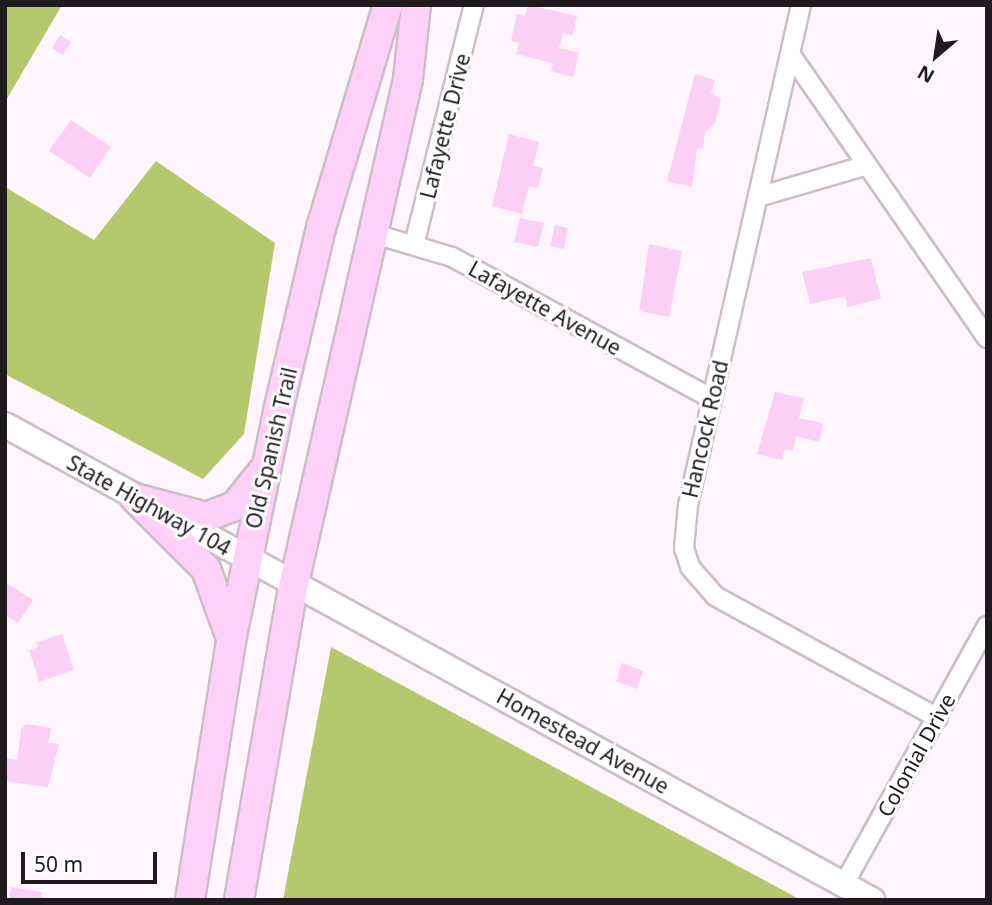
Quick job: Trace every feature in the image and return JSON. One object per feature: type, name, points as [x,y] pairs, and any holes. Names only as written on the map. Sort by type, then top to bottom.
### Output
[{"type":"main road","name":"Old Spanish Trail","points":[[190,900],[246,558],[321,228],[388,5]]},
{"type":"main road","points":[[239,900],[294,583],[371,233],[408,79],[416,5]]},
{"type":"main road","points":[[135,498],[206,517],[235,506],[267,467]]},
{"type":"main road","points":[[135,498],[206,569],[231,641]]},
{"type":"street","name":"Lafayette Drive","points":[[414,246],[474,5]]},
{"type":"street","name":"Hancock Road","points":[[801,5],[761,196],[684,527],[690,567],[701,584],[798,643],[937,718]]},
{"type":"street","points":[[791,55],[864,166],[987,338]]},
{"type":"street","points":[[761,196],[864,166]]},
{"type":"street","name":"Lafayette Avenue","points":[[371,233],[452,257],[712,399]]},
{"type":"street","name":"State Highway 104","points":[[5,425],[294,583]]},
{"type":"street","name":"Homestead Avenue","points":[[294,583],[872,900]]},
{"type":"street","name":"Colonial Drive","points":[[844,884],[987,625]]},
{"type":"green space","points":[[5,5],[62,5],[5,102]]},
{"type":"green space","points":[[156,161],[275,243],[244,434],[203,479],[5,374],[5,187],[94,240]]},
{"type":"green space","points":[[331,647],[801,900],[283,900]]},
{"type":"building","points":[[528,5],[577,16],[572,35],[563,33],[559,48],[579,53],[573,77],[551,71],[553,63],[516,54],[519,43],[511,41],[517,14],[525,16]]},
{"type":"building","points":[[60,35],[71,42],[63,55],[52,48]]},
{"type":"building","points":[[695,74],[715,80],[711,92],[721,100],[715,123],[705,132],[703,149],[697,148],[692,187],[667,181]]},
{"type":"building","points":[[71,120],[111,147],[90,178],[49,151]]},
{"type":"building","points":[[509,134],[539,142],[533,166],[543,168],[538,188],[529,186],[522,214],[492,206]]},
{"type":"building","points":[[520,218],[544,223],[538,247],[514,242]]},
{"type":"building","points":[[555,225],[568,228],[564,249],[550,246]]},
{"type":"building","points":[[649,244],[682,251],[669,317],[639,311]]},
{"type":"building","points":[[871,258],[881,299],[847,307],[845,296],[810,304],[802,272]]},
{"type":"building","points":[[775,392],[804,398],[799,418],[823,423],[819,442],[796,436],[793,451],[785,449],[782,460],[757,454]]},
{"type":"building","points":[[5,582],[33,600],[18,623],[5,615]]},
{"type":"building","points":[[62,634],[74,670],[39,682],[29,650],[38,647],[36,643]]},
{"type":"building","points":[[622,663],[643,671],[637,689],[616,681]]},
{"type":"building","points":[[26,724],[51,728],[48,743],[59,744],[48,787],[5,781],[5,758],[17,760],[21,729]]},
{"type":"building","points":[[11,887],[42,892],[41,900],[9,900]]}]
